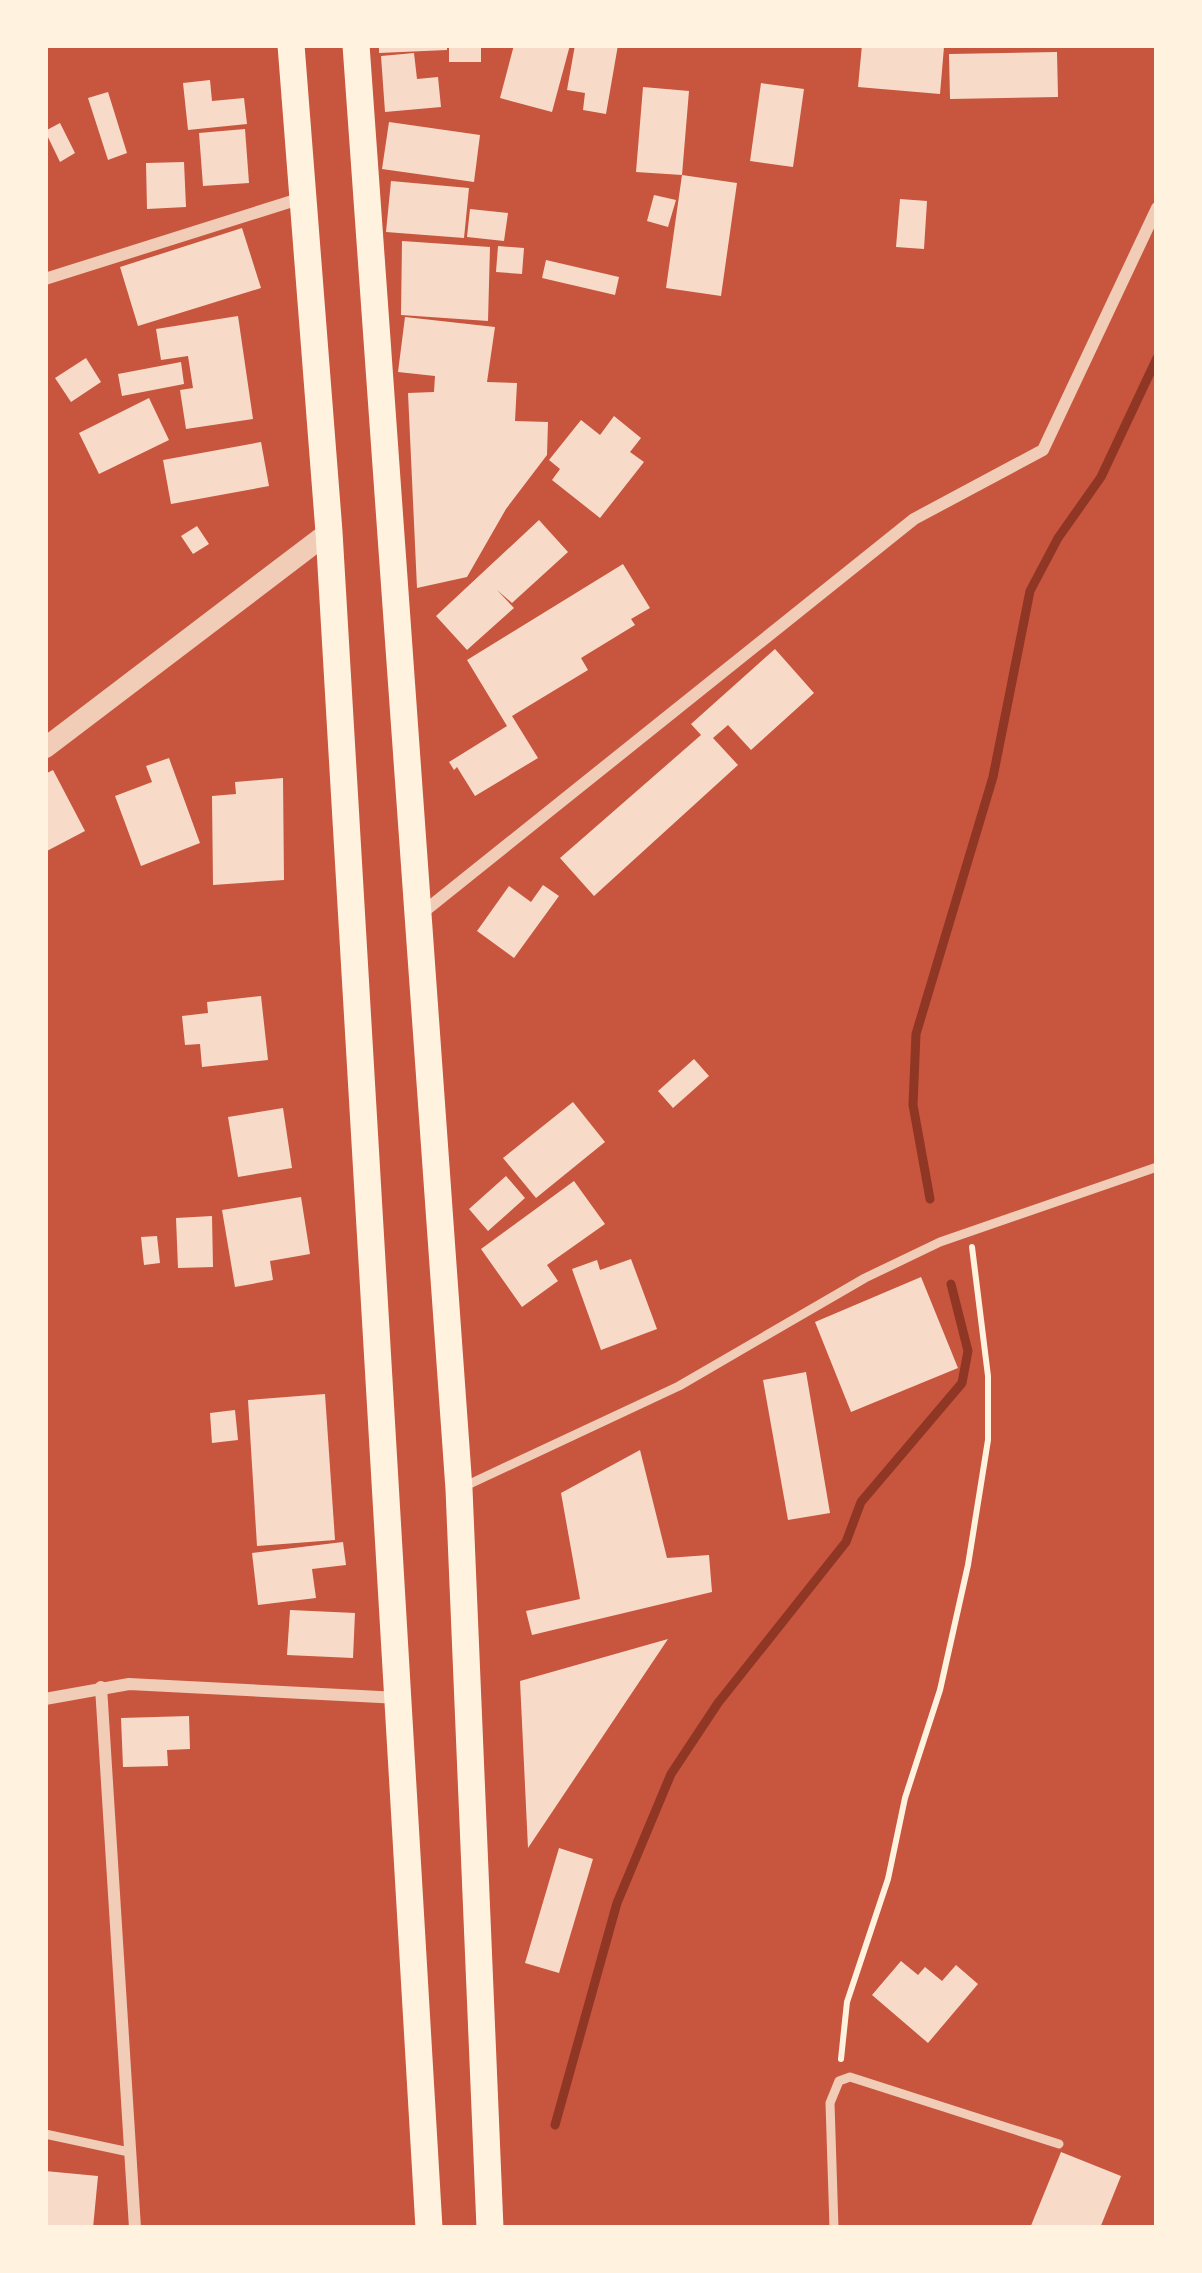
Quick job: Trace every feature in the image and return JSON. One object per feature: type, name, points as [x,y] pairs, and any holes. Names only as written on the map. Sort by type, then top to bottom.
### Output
[{"type":"main road","points":[[292,45],[329,532],[429,2228]]},
{"type":"main road","points":[[356,45],[459,1489],[490,2228]]},
{"type":"street","points":[[45,279],[303,198]]},
{"type":"street","points":[[421,914],[914,519],[1042,450],[1157,208]]},
{"type":"street","points":[[45,748],[329,532]]},
{"type":"street","points":[[45,1699],[129,1684],[400,1698]]},
{"type":"street","points":[[101,1688],[135,2228]]},
{"type":"lane","points":[[459,1489],[679,1386],[865,1278],[970,1232],[1157,1167]]},
{"type":"lane","points":[[834,2228],[830,2103],[839,2081],[850,2077],[1060,2144]]},
{"type":"lane","points":[[45,2134],[130,2152]]},
{"type":"path","points":[[839,2081],[847,2002],[888,1879],[905,1798],[940,1690],[982,1482],[988,1440],[988,1376],[970,1232]]},
{"type":"building","points":[[379,45],[447,45],[447,50],[379,53]]},
{"type":"building","points":[[449,45],[481,45],[481,62],[449,62]]},
{"type":"building","points":[[514,45],[570,45],[552,112],[500,98]]},
{"type":"building","points":[[575,45],[618,45],[606,114],[583,110],[585,93],[567,90]]},
{"type":"building","points":[[862,45],[944,47],[940,94],[858,87]]},
{"type":"building","points":[[1057,52],[1058,97],[950,99],[949,54]]},
{"type":"building","points":[[414,53],[417,79],[438,77],[441,107],[385,112],[381,56]]},
{"type":"building","points":[[210,80],[212,101],[244,98],[247,124],[188,130],[183,83]]},
{"type":"building","points":[[761,83],[804,89],[793,167],[750,161]]},
{"type":"building","points":[[643,87],[689,91],[682,175],[636,172]]},
{"type":"building","points":[[108,92],[127,153],[108,160],[88,98]]},
{"type":"building","points":[[389,122],[480,135],[474,182],[382,169]]},
{"type":"building","points":[[60,123],[75,153],[60,162],[45,131]]},
{"type":"building","points":[[245,129],[249,183],[203,186],[199,133]]},
{"type":"building","points":[[184,162],[186,207],[147,209],[146,163]]},
{"type":"building","points":[[682,175],[737,183],[721,296],[666,288]]},
{"type":"building","points":[[391,181],[469,188],[464,238],[386,232]]},
{"type":"building","points":[[654,195],[676,200],[668,227],[647,221]]},
{"type":"building","points":[[900,199],[927,201],[924,249],[896,247]]},
{"type":"building","points":[[470,209],[508,213],[504,241],[467,237]]},
{"type":"building","points":[[242,228],[261,288],[138,326],[120,267]]},
{"type":"building","points":[[402,241],[490,247],[488,321],[401,315]]},
{"type":"building","points":[[498,246],[524,248],[522,274],[496,272]]},
{"type":"building","points":[[546,260],[619,277],[615,295],[542,278]]},
{"type":"building","points":[[238,316],[253,419],[186,429],[180,390],[193,388],[188,356],[161,360],[156,329]]},
{"type":"building","points":[[405,317],[495,327],[487,382],[517,383],[515,421],[548,422],[547,455],[506,509],[467,577],[417,588],[408,393],[434,392],[435,376],[398,372]]},
{"type":"building","points":[[86,358],[101,382],[71,402],[55,378]]},
{"type":"building","points":[[181,362],[184,384],[122,396],[118,374]]},
{"type":"building","points":[[149,398],[169,440],[99,474],[79,433]]},
{"type":"building","points":[[614,416],[641,438],[630,452],[644,462],[600,518],[552,480],[560,469],[549,460],[581,420],[600,435]]},
{"type":"building","points":[[261,442],[269,486],[171,504],[163,460]]},
{"type":"building","points":[[539,520],[568,552],[512,603],[497,590],[514,608],[467,650],[436,616]]},
{"type":"building","points":[[197,526],[209,544],[193,554],[181,536]]},
{"type":"building","points":[[623,564],[650,608],[631,619],[635,625],[581,658],[588,670],[512,716],[538,758],[475,796],[449,762],[507,726],[467,660]]},
{"type":"building","points":[[775,649],[814,693],[751,750],[728,725],[713,738],[738,765],[594,896],[560,858],[701,735],[691,724]]},
{"type":"building","points":[[169,758],[200,843],[141,866],[115,796],[152,782],[146,766]]},
{"type":"building","points":[[53,770],[85,831],[45,852],[45,774]]},
{"type":"building","points":[[283,778],[284,880],[213,885],[212,796],[236,794],[235,782]]},
{"type":"building","points":[[543,885],[559,896],[514,958],[477,931],[509,886],[531,902]]},
{"type":"building","points":[[261,996],[268,1060],[202,1067],[200,1044],[185,1045],[182,1016],[208,1013],[207,1002]]},
{"type":"building","points":[[694,1059],[709,1076],[673,1108],[658,1091]]},
{"type":"building","points":[[573,1102],[605,1142],[536,1198],[503,1158]]},
{"type":"building","points":[[283,1108],[292,1168],[238,1177],[228,1117]]},
{"type":"building","points":[[506,1176],[525,1198],[488,1231],[469,1209]]},
{"type":"building","points":[[574,1181],[605,1224],[547,1265],[558,1281],[522,1307],[481,1249]]},
{"type":"building","points":[[301,1197],[310,1254],[270,1261],[273,1280],[235,1287],[222,1210]]},
{"type":"building","points":[[212,1216],[213,1267],[178,1268],[176,1218]]},
{"type":"building","points":[[157,1236],[160,1263],[144,1265],[141,1237]]},
{"type":"building","points":[[631,1259],[657,1329],[601,1350],[572,1269],[597,1260],[600,1270]]},
{"type":"building","points":[[921,1277],[958,1368],[851,1412],[815,1322]]},
{"type":"building","points":[[806,1372],[830,1513],[788,1520],[763,1380]]},
{"type":"building","points":[[325,1394],[335,1540],[257,1546],[248,1400]]},
{"type":"building","points":[[235,1410],[238,1440],[212,1443],[210,1413]]},
{"type":"building","points":[[640,1450],[667,1558],[709,1555],[712,1592],[532,1635],[526,1611],[580,1599],[561,1493]]},
{"type":"building","points":[[343,1542],[346,1565],[312,1569],[316,1598],[258,1605],[252,1553]]},
{"type":"building","points":[[290,1610],[355,1613],[353,1658],[287,1655]]},
{"type":"building","points":[[668,1639],[528,1848],[520,1681]]},
{"type":"building","points":[[189,1716],[190,1749],[167,1750],[168,1766],[123,1767],[121,1718]]},
{"type":"building","points":[[559,1848],[593,1859],[559,1973],[525,1963]]},
{"type":"building","points":[[901,1961],[918,1975],[925,1967],[942,1981],[956,1965],[978,1984],[928,2043],[872,1995]]},
{"type":"building","points":[[1061,2152],[1121,2176],[1100,2228],[1030,2228]]},
{"type":"building","points":[[45,2171],[98,2176],[93,2228],[45,2228]]},
{"type":"waterway","points":[[930,1199],[913,1105],[916,1034],[993,777],[1030,591],[1058,538],[1101,477],[1157,358]]},
{"type":"waterway","points":[[555,2125],[617,1903],[671,1774],[718,1703],[846,1542],[861,1502],[962,1383],[968,1351],[951,1284]]}]
